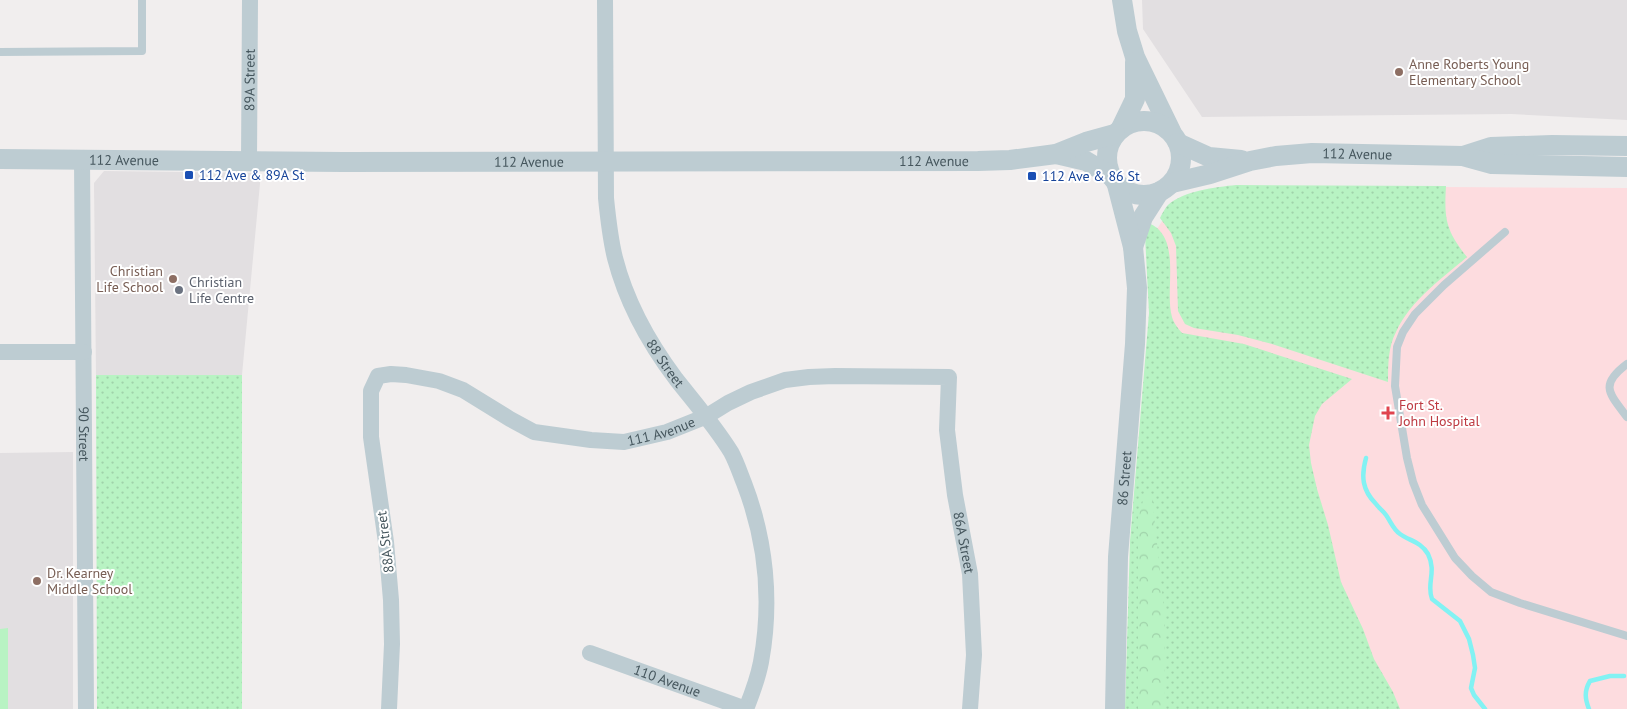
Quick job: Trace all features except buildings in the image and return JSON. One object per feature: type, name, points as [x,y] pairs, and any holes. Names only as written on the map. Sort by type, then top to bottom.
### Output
[{"type":"street","name":"89A Street","points":[[249,161],[250,0]]},
{"type":"street","name":"88 Street","points":[[605,0],[606,198],[615,258],[624,286],[653,345],[676,379],[707,416],[732,453],[748,492],[756,520],[767,587],[761,664],[746,709]]},
{"type":"street","points":[[1122,0],[1127,31],[1135,57],[1174,137],[1180,162],[1178,172],[1166,187],[1147,195],[1125,192],[1114,181],[1107,164],[1109,144],[1135,99],[1135,57]]},
{"type":"street","points":[[1118,131],[1133,123],[1146,122],[1158,124],[1174,137]]},
{"type":"street","name":"112 Avenue","points":[[0,159],[606,162],[978,161],[1010,160],[1056,154],[1118,131]]},
{"type":"street","name":"112 Avenue","points":[[1174,137],[1210,157],[1250,161]]},
{"type":"street","name":"112 Avenue","points":[[1463,156],[1491,147],[1552,145],[1627,146]]},
{"type":"street","name":"112 Avenue","points":[[1056,154],[1086,161],[1114,181]]},
{"type":"street","name":"112 Avenue","points":[[1166,187],[1250,161],[1276,156],[1312,154],[1463,156],[1492,164],[1627,167]]},
{"type":"street","name":"90 Street","points":[[82,159],[86,709]]},
{"type":"street","name":"86 Street","points":[[1114,181],[1133,247],[1137,288],[1137,314],[1118,557],[1115,709]]},
{"type":"street","name":"86 Street","points":[[1133,247],[1143,217],[1166,187]]},
{"type":"street","points":[[0,352],[84,352]]},
{"type":"street","name":"111 Avenue","points":[[378,376],[391,374],[406,375],[438,381],[463,390],[534,432],[624,442],[667,432],[707,416],[728,402],[785,380],[835,376],[949,377]]},
{"type":"street","name":"88A Street","points":[[378,376],[372,391],[371,437],[386,542],[391,600],[392,644],[389,709]]},
{"type":"street","name":"86A Street","points":[[949,377],[947,430],[970,574],[974,655],[970,709]]},
{"type":"street","name":"110 Avenue","points":[[590,653],[746,709]]},
{"type":"lane","points":[[0,52],[142,51],[142,0]]},
{"type":"lane","points":[[1505,232],[1444,285],[1415,314],[1403,332],[1397,347],[1396,393],[1406,458],[1413,482],[1422,505],[1454,558],[1491,592],[1520,603],[1627,636]]},
{"type":"lane","points":[[1627,364],[1615,373],[1610,380],[1609,388],[1612,396],[1627,417]]},
{"type":"shaded area","name":"Anne Roberts Young Elementary School","points":[[1142,0],[1627,0],[1627,120],[1511,114],[1202,117],[1143,29]]},
{"type":"shaded area","name":"Christian Life School","points":[[104,171],[261,173],[242,375],[96,375],[94,183]]},
{"type":"shaded area","name":"Fort St. John Hospital","points":[[1443,187],[1627,188],[1627,709],[1138,709],[1155,232],[1170,209]]},
{"type":"shaded area","name":"Dr. Kearney Middle School","points":[[73,452],[73,709],[0,709],[0,453]]},
{"type":"green space","points":[[1236,185],[1446,186],[1445,208],[1448,224],[1467,257],[1427,291],[1409,310],[1402,321],[1393,338],[1390,350],[1388,382],[1272,344],[1238,335],[1194,328],[1185,324],[1178,311],[1176,246],[1171,233],[1160,218],[1168,205],[1182,196],[1200,190]]},
{"type":"green space","points":[[1148,223],[1159,230],[1165,239],[1169,251],[1170,306],[1175,324],[1182,333],[1244,344],[1352,379],[1322,404],[1315,416],[1309,445],[1311,463],[1341,582],[1363,629],[1374,659],[1393,692],[1400,709],[1125,709],[1130,541],[1149,313],[1145,235]]},
{"type":"green space","points":[[96,375],[242,375],[242,709],[97,709]]},
{"type":"green space","points":[[1148,492],[1152,495],[1165,620],[1164,709],[1138,709],[1138,518],[1145,494]]},
{"type":"green space","points":[[8,628],[8,709],[0,709],[0,629]]},
{"type":"waterway","points":[[1366,458],[1363,477],[1365,488],[1371,499],[1398,532],[1419,544],[1428,554],[1432,567],[1430,588],[1432,599],[1460,621],[1469,639],[1475,668],[1471,688],[1485,709]]},
{"type":"waterway","points":[[1589,709],[1586,695],[1590,681],[1610,676],[1624,676]]},
{"type":"place","name":"Anne Roberts Young Elementary School","points":[[1399,72]]},
{"type":"place","name":"112 Ave & 89A St","points":[[189,175]]},
{"type":"place","name":"112 Ave & 86 St","points":[[1032,176]]},
{"type":"place","name":"Christian Life School","points":[[173,279]]},
{"type":"place","name":"Christian Life Centre","points":[[179,290]]},
{"type":"place","name":"Fort St. John Hospital","points":[[1388,413]]},
{"type":"place","name":"Dr. Kearney Middle School","points":[[37,581]]}]
